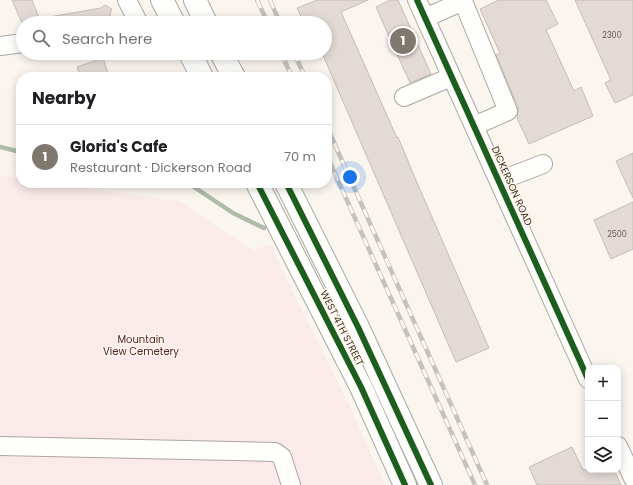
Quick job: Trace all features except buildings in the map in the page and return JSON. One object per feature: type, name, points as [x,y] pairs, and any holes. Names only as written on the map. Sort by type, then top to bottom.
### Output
[{"type":"main road","points":[[162,0],[170,16]]},
{"type":"main road","points":[[195,0],[203,16]]},
{"type":"main road","points":[[194,60],[200,72]]},
{"type":"main road","points":[[225,60],[231,72]]},
{"type":"main road","name":"WEST 4TH STREET","points":[[260,188],[361,387],[404,485]]},
{"type":"main road","name":"WEST 4TH STREET","points":[[288,188],[358,327],[431,485]]},
{"type":"street","points":[[127,0],[135,16]]},
{"type":"street","name":"DICKERSON ROAD","points":[[417,0],[585,372]]},
{"type":"street","points":[[425,18],[463,1],[508,111],[474,126]]},
{"type":"street","points":[[0,46],[16,44]]},
{"type":"street","points":[[404,97],[452,76]]},
{"type":"street","points":[[499,181],[543,164]]},
{"type":"street","points":[[0,446],[275,452],[282,457],[291,485]]},
{"type":"street","points":[[621,452],[633,478]]},
{"type":"green space","name":"Mountain View Cemetery","points":[[0,175],[16,178],[16,188],[82,188],[179,201],[253,251],[271,244],[287,280],[347,400],[385,485],[0,485]]},
{"type":"waterway","points":[[0,147],[16,151]]},
{"type":"waterway","points":[[196,188],[233,213],[264,228]]},
{"type":"railway","points":[[257,0],[265,16]]},
{"type":"railway","points":[[270,0],[277,16]]},
{"type":"railway","points":[[284,60],[290,72]]},
{"type":"railway","points":[[297,60],[303,72]]},
{"type":"railway","points":[[332,138],[487,485]]},
{"type":"railway","points":[[332,167],[475,485]]},
{"type":"cycle path","points":[[417,0],[585,372]]},
{"type":"cycle path","points":[[260,188],[361,387],[405,485]]},
{"type":"cycle path","points":[[288,188],[358,327],[431,485]]},
{"type":"place","name":"Gloria's Cafe","points":[[403,41]]}]
